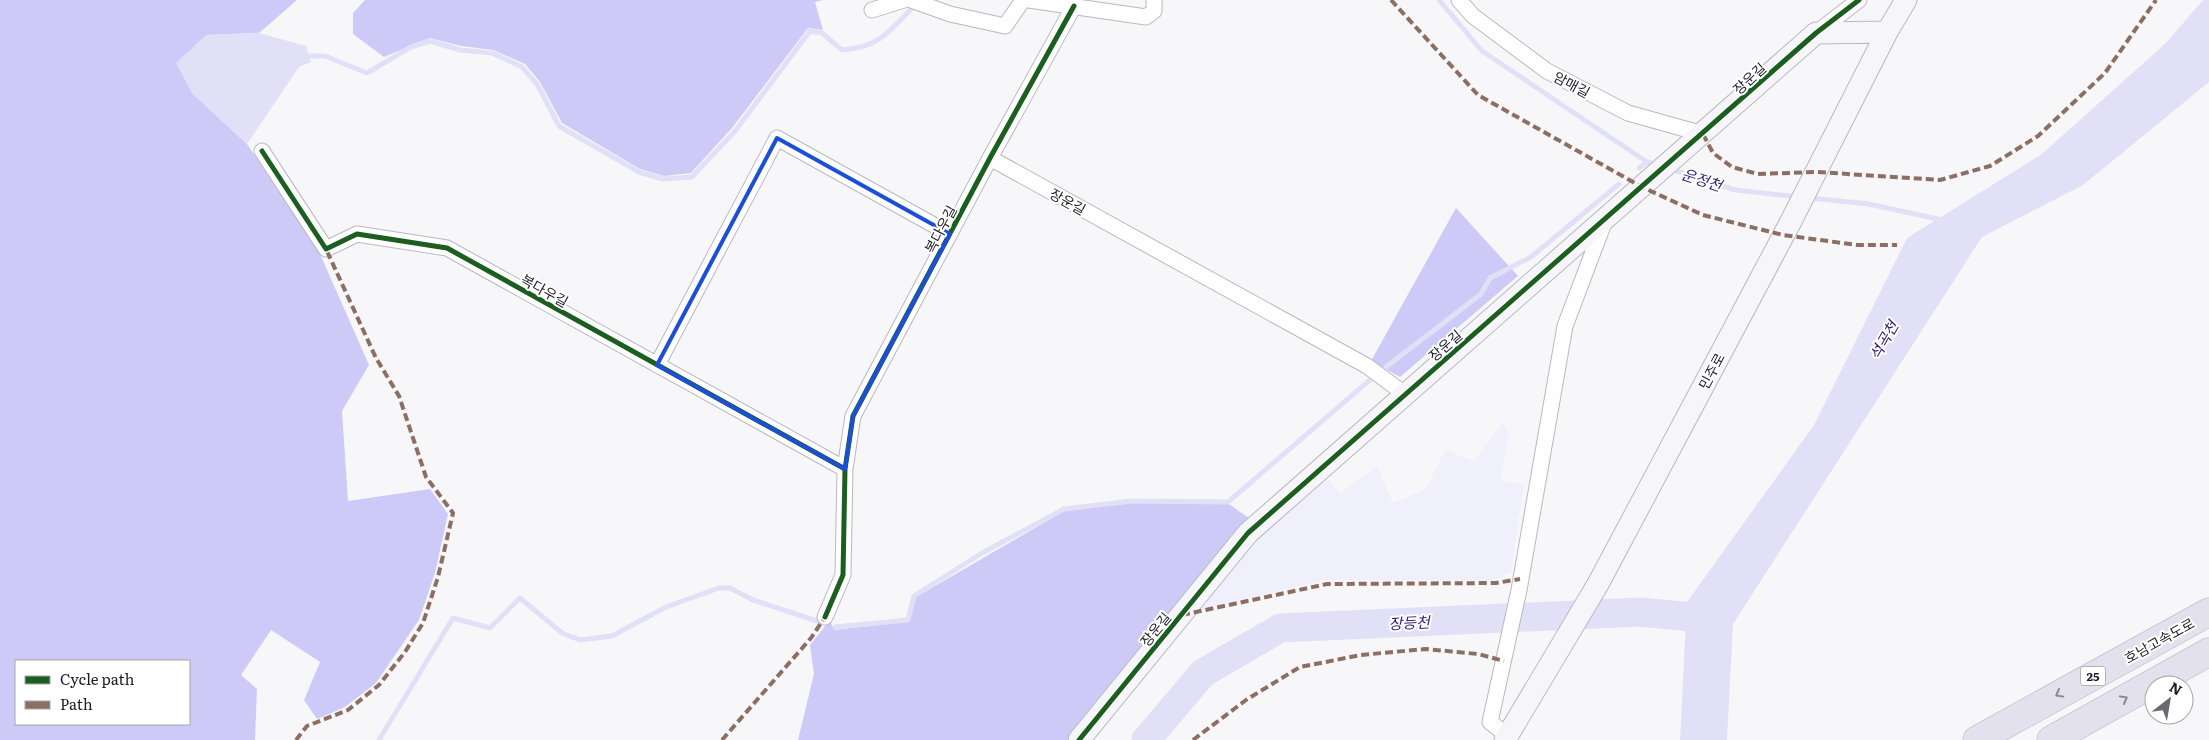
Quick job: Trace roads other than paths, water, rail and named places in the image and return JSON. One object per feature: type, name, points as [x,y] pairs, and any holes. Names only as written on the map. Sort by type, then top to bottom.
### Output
[{"type":"highway","name":"호남고속도로","points":[[1977,740],[2209,612]]},
{"type":"highway","points":[[2051,740],[2209,652]]},
{"type":"street","points":[[872,10],[904,0]]},
{"type":"street","points":[[911,0],[950,14],[1005,26],[1023,0]]},
{"type":"street","points":[[1029,0],[1146,17],[1154,11],[1154,0]]},
{"type":"street","name":"암매길","points":[[1459,0],[1473,16],[1547,71],[1628,113],[1696,140]]},
{"type":"street","name":"장운길","points":[[1079,740],[1248,533],[1816,33],[1859,0]]},
{"type":"street","name":"민주로","points":[[1605,219],[1565,326],[1518,590],[1490,722],[1506,738],[1598,584],[1790,225],[1886,32],[1906,0]]},
{"type":"street","name":"복다우길","points":[[825,617],[843,575],[844,469],[853,416],[990,158],[1074,6]]},
{"type":"street","points":[[1816,33],[1886,32]]},
{"type":"street","name":"복다우길","points":[[657,365],[777,138],[950,234]]},
{"type":"street","name":"복다우길","points":[[262,151],[326,249],[357,234],[447,248],[844,469]]},
{"type":"street","name":"장운길","points":[[990,158],[1367,366],[1406,395]]},
{"type":"water","name":"석곡천","points":[[2203,0],[2209,0],[2209,82],[2083,185],[1982,237],[1733,624],[1727,740],[1680,740],[1687,602],[1814,425],[1907,238],[2042,154],[2167,42]]},
{"type":"water","points":[[259,33],[306,46],[311,62],[299,67],[247,144],[192,93],[176,63],[206,35]]},
{"type":"waterway","name":"운정천","points":[[1439,0],[1482,51],[1647,162],[1658,165]]},
{"type":"waterway","points":[[303,56],[325,56],[367,73],[411,47],[430,41],[460,50],[492,53],[522,67],[537,84],[559,126],[639,172],[663,179],[692,177],[735,131],[810,31],[822,33],[842,50],[854,49],[865,46],[882,37],[912,8]]},
{"type":"waterway","points":[[1639,168],[1647,162]]},
{"type":"waterway","name":"운정천","points":[[1671,169],[1735,190],[1799,197]]},
{"type":"waterway","points":[[1386,367],[1481,294],[1490,278],[1531,257],[1619,184]]},
{"type":"waterway","name":"운정천","points":[[1810,198],[1869,204],[1942,220]]},
{"type":"waterway","points":[[835,627],[908,620],[914,596],[982,553],[1064,509],[1131,501],[1228,502],[1371,379]]},
{"type":"waterway","points":[[379,740],[453,618],[490,628],[520,598],[562,633],[580,640],[612,636],[666,607],[719,588],[730,588],[753,600],[817,621]]},
{"type":"waterway","name":"장등천","points":[[1146,740],[1203,673],[1280,628],[1640,612],[1714,619]]}]
